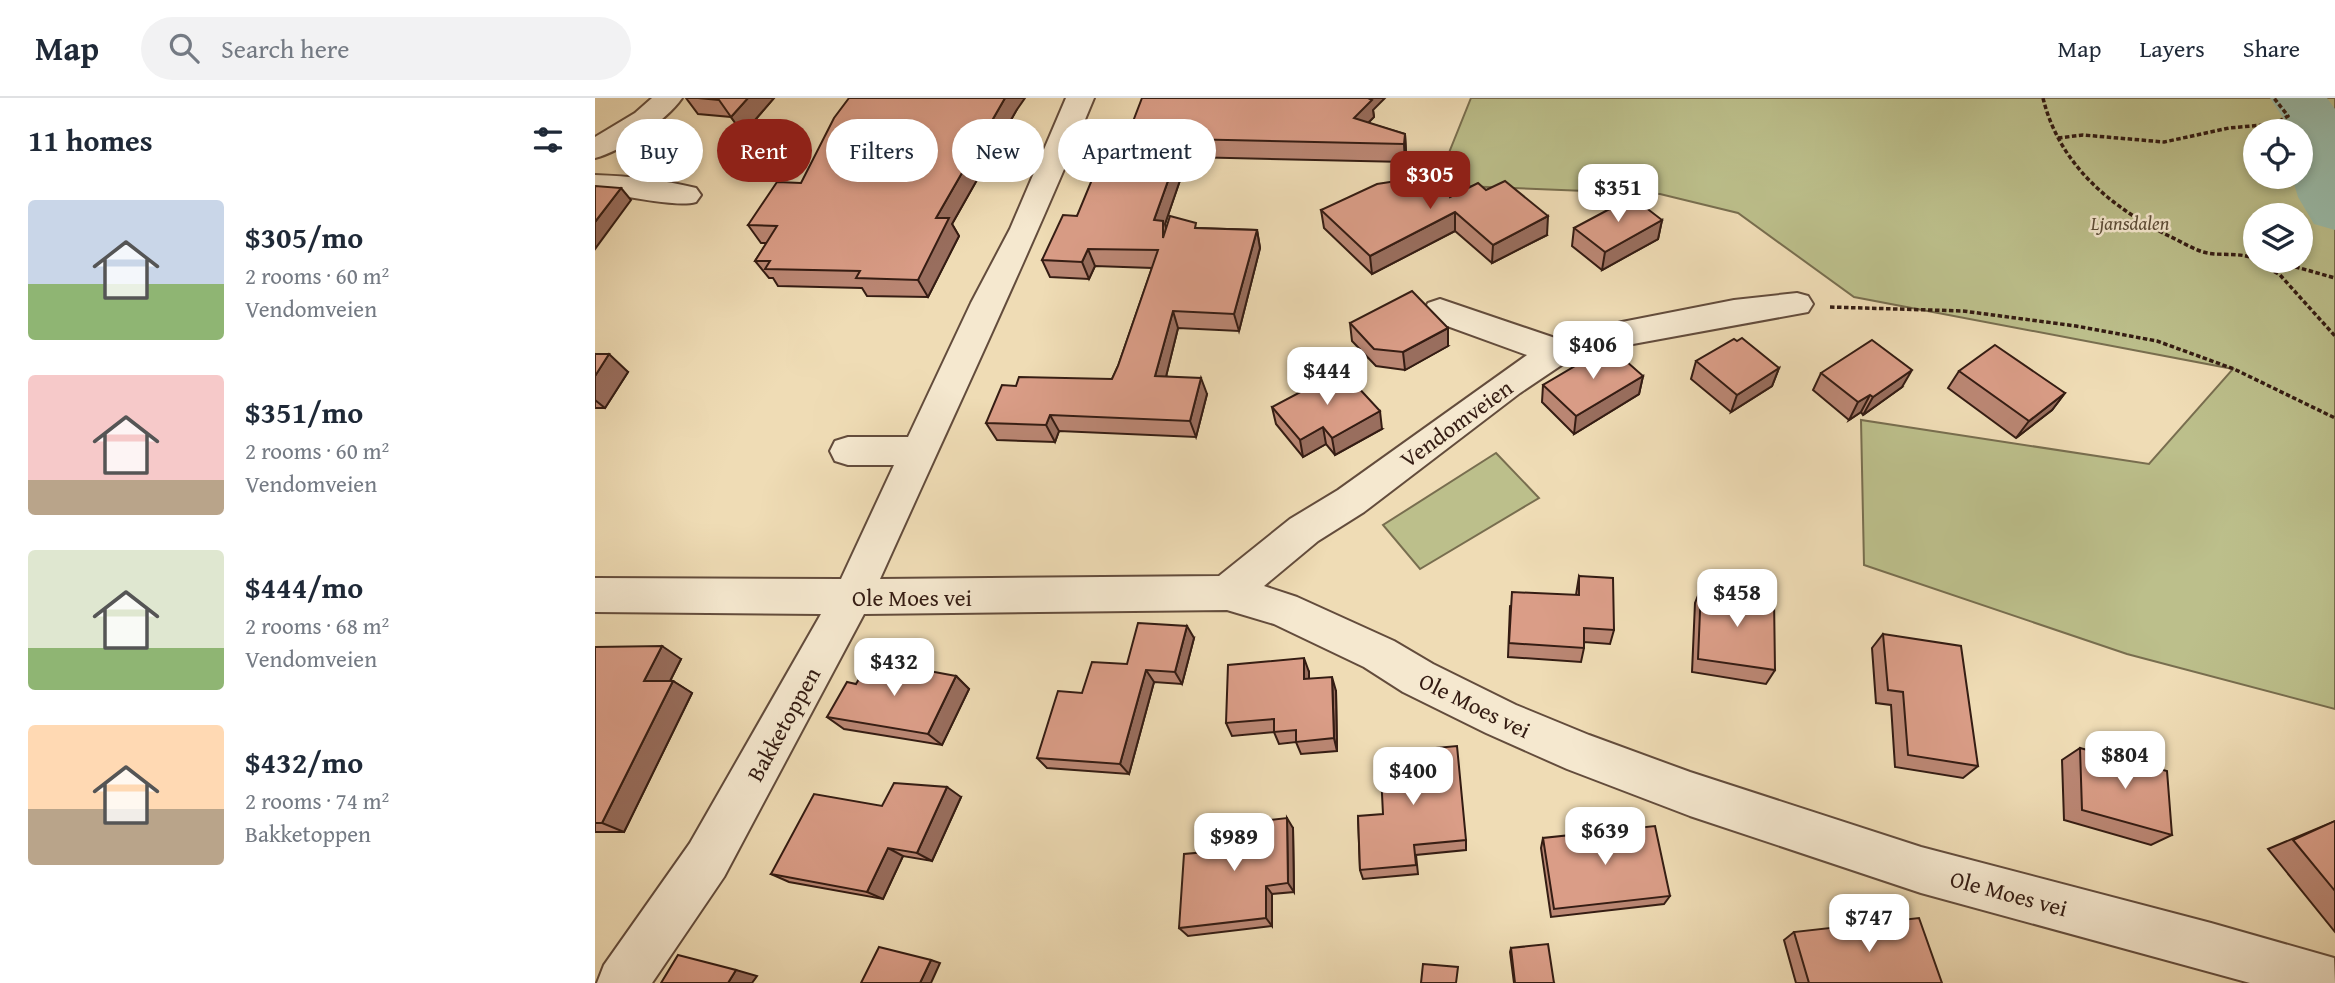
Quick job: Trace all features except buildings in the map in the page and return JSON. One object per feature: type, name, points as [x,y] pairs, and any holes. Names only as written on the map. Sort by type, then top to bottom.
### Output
[{"type":"street","points":[[595,149],[646,119],[668,98]]},
{"type":"street","name":"Bakketoppen","points":[[622,983],[707,860],[852,597],[987,303],[1025,229],[1080,98]]},
{"type":"street","points":[[595,184],[623,185],[687,195]]},
{"type":"street","name":"Vendomveien","points":[[1227,593],[1304,530],[1351,501],[1508,384],[1558,351],[1622,334],[1734,312],[1797,304]]},
{"type":"street","points":[[1440,310],[1525,342],[1558,351]]},
{"type":"street","points":[[848,450],[919,450]]},
{"type":"street","name":"Ole Moes vei","points":[[595,595],[852,597],[1227,593],[1283,609],[1379,654],[1418,678],[1501,719],[1642,776],[1920,870],[2334,983]]},
{"type":"path","points":[[2043,98],[2045,115],[2066,154],[2104,196],[2156,230],[2206,253],[2243,258]]},
{"type":"path","points":[[2058,138],[2083,135],[2164,142],[2229,128],[2275,124],[2288,116],[2274,98]]},
{"type":"path","points":[[2313,272],[2335,278]]},
{"type":"path","points":[[2277,273],[2335,336]]},
{"type":"path","points":[[1797,304],[1870,310],[1963,311],[2076,326],[2157,341],[2234,369],[2335,418]]},
{"type":"green space","name":"Ljansdalen","points":[[1471,98],[2335,98],[2335,709],[2127,654],[1864,565],[1861,420],[2149,464],[2233,369],[1854,297],[1738,213],[1660,194],[1436,185]]},
{"type":"green space","points":[[1496,453],[1539,498],[1420,569],[1383,525]]},
{"type":"waterway","points":[[2297,98],[2309,111],[2321,132],[2325,157],[2322,183],[2335,210]]}]
